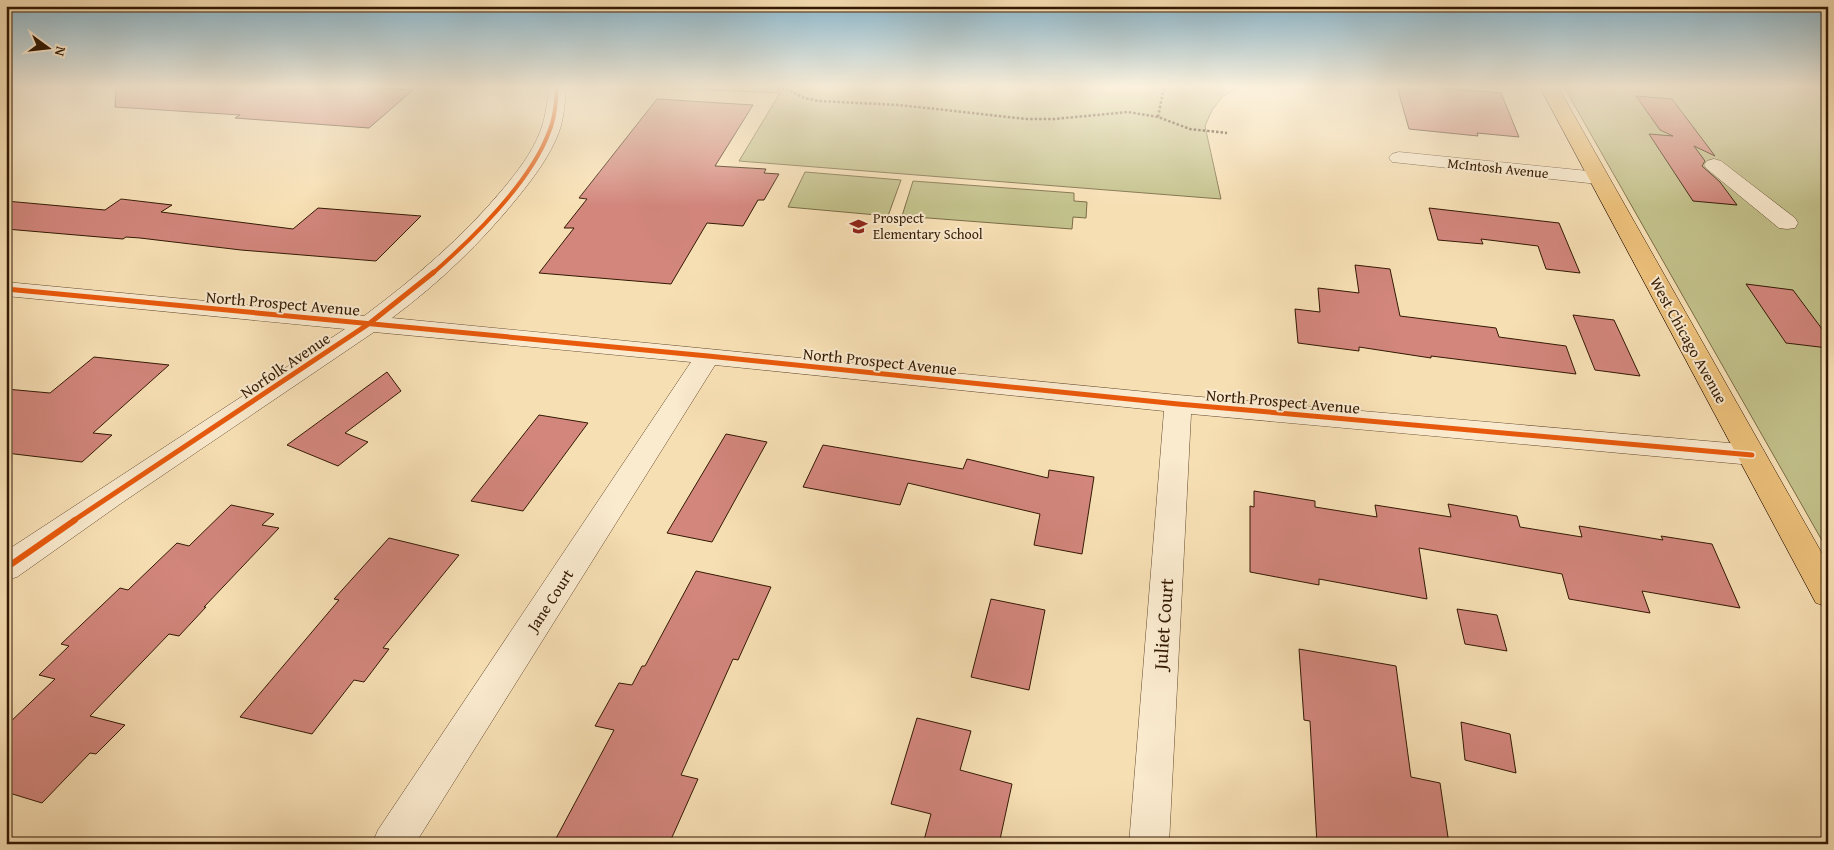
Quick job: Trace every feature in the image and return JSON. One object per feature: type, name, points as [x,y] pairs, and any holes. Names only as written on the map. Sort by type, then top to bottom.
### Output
[{"type":"main road","name":"West Chicago Avenue","points":[[1570,127],[1828,594]]},
{"type":"street","name":"Norfolk Avenue","points":[[6,568],[121,488],[370,323],[407,296],[476,234],[496,211],[541,152],[551,127]]},
{"type":"street","name":"McIntosh Avenue","points":[[1399,158],[1598,178]]},
{"type":"street","points":[[1714,165],[1787,223]]},
{"type":"street","name":"North Prospect Avenue","points":[[6,289],[708,356],[1178,404],[1752,455]]},
{"type":"street","name":"Jane Court","points":[[392,844],[708,356]]},
{"type":"street","name":"Juliet Court","points":[[1148,844],[1178,404]]},
{"type":"path","points":[[1184,127],[1227,133]]},
{"type":"shaded area","points":[[760,127],[1205,127],[1221,199],[739,161]]},
{"type":"shaded area","points":[[1587,127],[1828,127],[1828,551]]},
{"type":"shaded area","points":[[805,172],[901,180],[888,216],[788,207]]},
{"type":"shaded area","points":[[913,181],[1074,193],[1074,201],[1087,202],[1086,218],[1073,217],[1072,229],[902,216]]},
{"type":"building","points":[[635,127],[740,127],[715,166],[766,169],[764,173],[779,174],[764,200],[758,200],[743,226],[707,223],[671,284],[539,273],[574,228],[564,228],[587,199],[579,198]]},
{"type":"building","points":[[1408,127],[1515,127],[1519,137],[1477,133],[1478,136],[1409,129]]},
{"type":"building","points":[[1658,127],[1693,127],[1715,156],[1694,146],[1705,161],[1702,166],[1720,182],[1737,205],[1693,201],[1649,134],[1673,136],[1660,130]]},
{"type":"building","points":[[121,199],[172,205],[161,212],[293,229],[318,208],[421,216],[376,261],[241,250],[140,238],[126,237],[123,239],[6,229],[6,201],[105,210]]},
{"type":"building","points":[[1429,208],[1559,223],[1580,273],[1546,269],[1538,246],[1481,239],[1483,244],[1438,240]]},
{"type":"building","points":[[1355,265],[1390,269],[1400,316],[1496,328],[1499,337],[1566,346],[1576,374],[1431,356],[1431,358],[1359,347],[1359,351],[1298,343],[1295,309],[1320,312],[1318,288],[1359,293]]},
{"type":"building","points":[[1746,284],[1793,290],[1828,337],[1828,348],[1786,343]]},
{"type":"building","points":[[1573,315],[1614,320],[1640,376],[1595,370]]},
{"type":"building","points":[[94,357],[169,365],[93,433],[112,435],[82,462],[6,453],[6,389],[50,393]]},
{"type":"building","points":[[387,372],[401,391],[345,433],[368,442],[338,466],[287,445]]},
{"type":"building","points":[[539,415],[588,423],[523,511],[471,501]]},
{"type":"building","points":[[726,434],[767,442],[712,542],[667,533]]},
{"type":"building","points":[[823,445],[963,469],[967,459],[1048,478],[1049,470],[1094,477],[1082,554],[1034,545],[1040,514],[908,483],[900,505],[803,487]]},
{"type":"building","points":[[1254,491],[1315,501],[1315,507],[1377,517],[1375,505],[1451,517],[1448,504],[1517,516],[1520,527],[1582,537],[1579,526],[1663,540],[1661,536],[1712,544],[1740,608],[1642,591],[1650,613],[1569,599],[1562,574],[1419,548],[1427,599],[1319,579],[1319,585],[1250,572],[1250,506],[1254,507]]},
{"type":"building","points":[[231,505],[274,514],[262,525],[279,528],[179,636],[169,634],[90,716],[125,725],[96,754],[90,753],[42,803],[6,792],[6,726],[55,679],[39,675],[69,646],[61,644],[120,588],[128,590],[177,543],[189,546]]},
{"type":"building","points":[[389,538],[459,555],[383,648],[389,649],[364,682],[354,680],[312,734],[240,717],[339,600],[334,599]]},
{"type":"building","points":[[696,571],[771,587],[738,660],[733,659],[681,775],[698,779],[669,844],[553,844],[614,730],[595,726],[619,683],[632,685],[642,666],[645,666]]},
{"type":"building","points":[[991,599],[1045,610],[1029,690],[971,677]]},
{"type":"building","points":[[1457,609],[1497,615],[1507,651],[1465,644]]},
{"type":"building","points":[[1299,649],[1396,666],[1411,777],[1440,783],[1449,844],[1317,844],[1310,721],[1304,720]]},
{"type":"building","points":[[917,718],[971,731],[960,770],[1012,784],[999,844],[923,844],[931,814],[891,804]]},
{"type":"building","points":[[1461,722],[1510,734],[1516,773],[1465,760]]},
{"type":"cycle path","points":[[6,568],[113,494],[370,323],[410,292],[466,243],[500,206],[535,160],[552,127]]},
{"type":"cycle path","points":[[6,289],[708,356],[1178,404],[1752,455]]},
{"type":"place","name":"Prospect Elementary School","points":[[859,226]]}]
